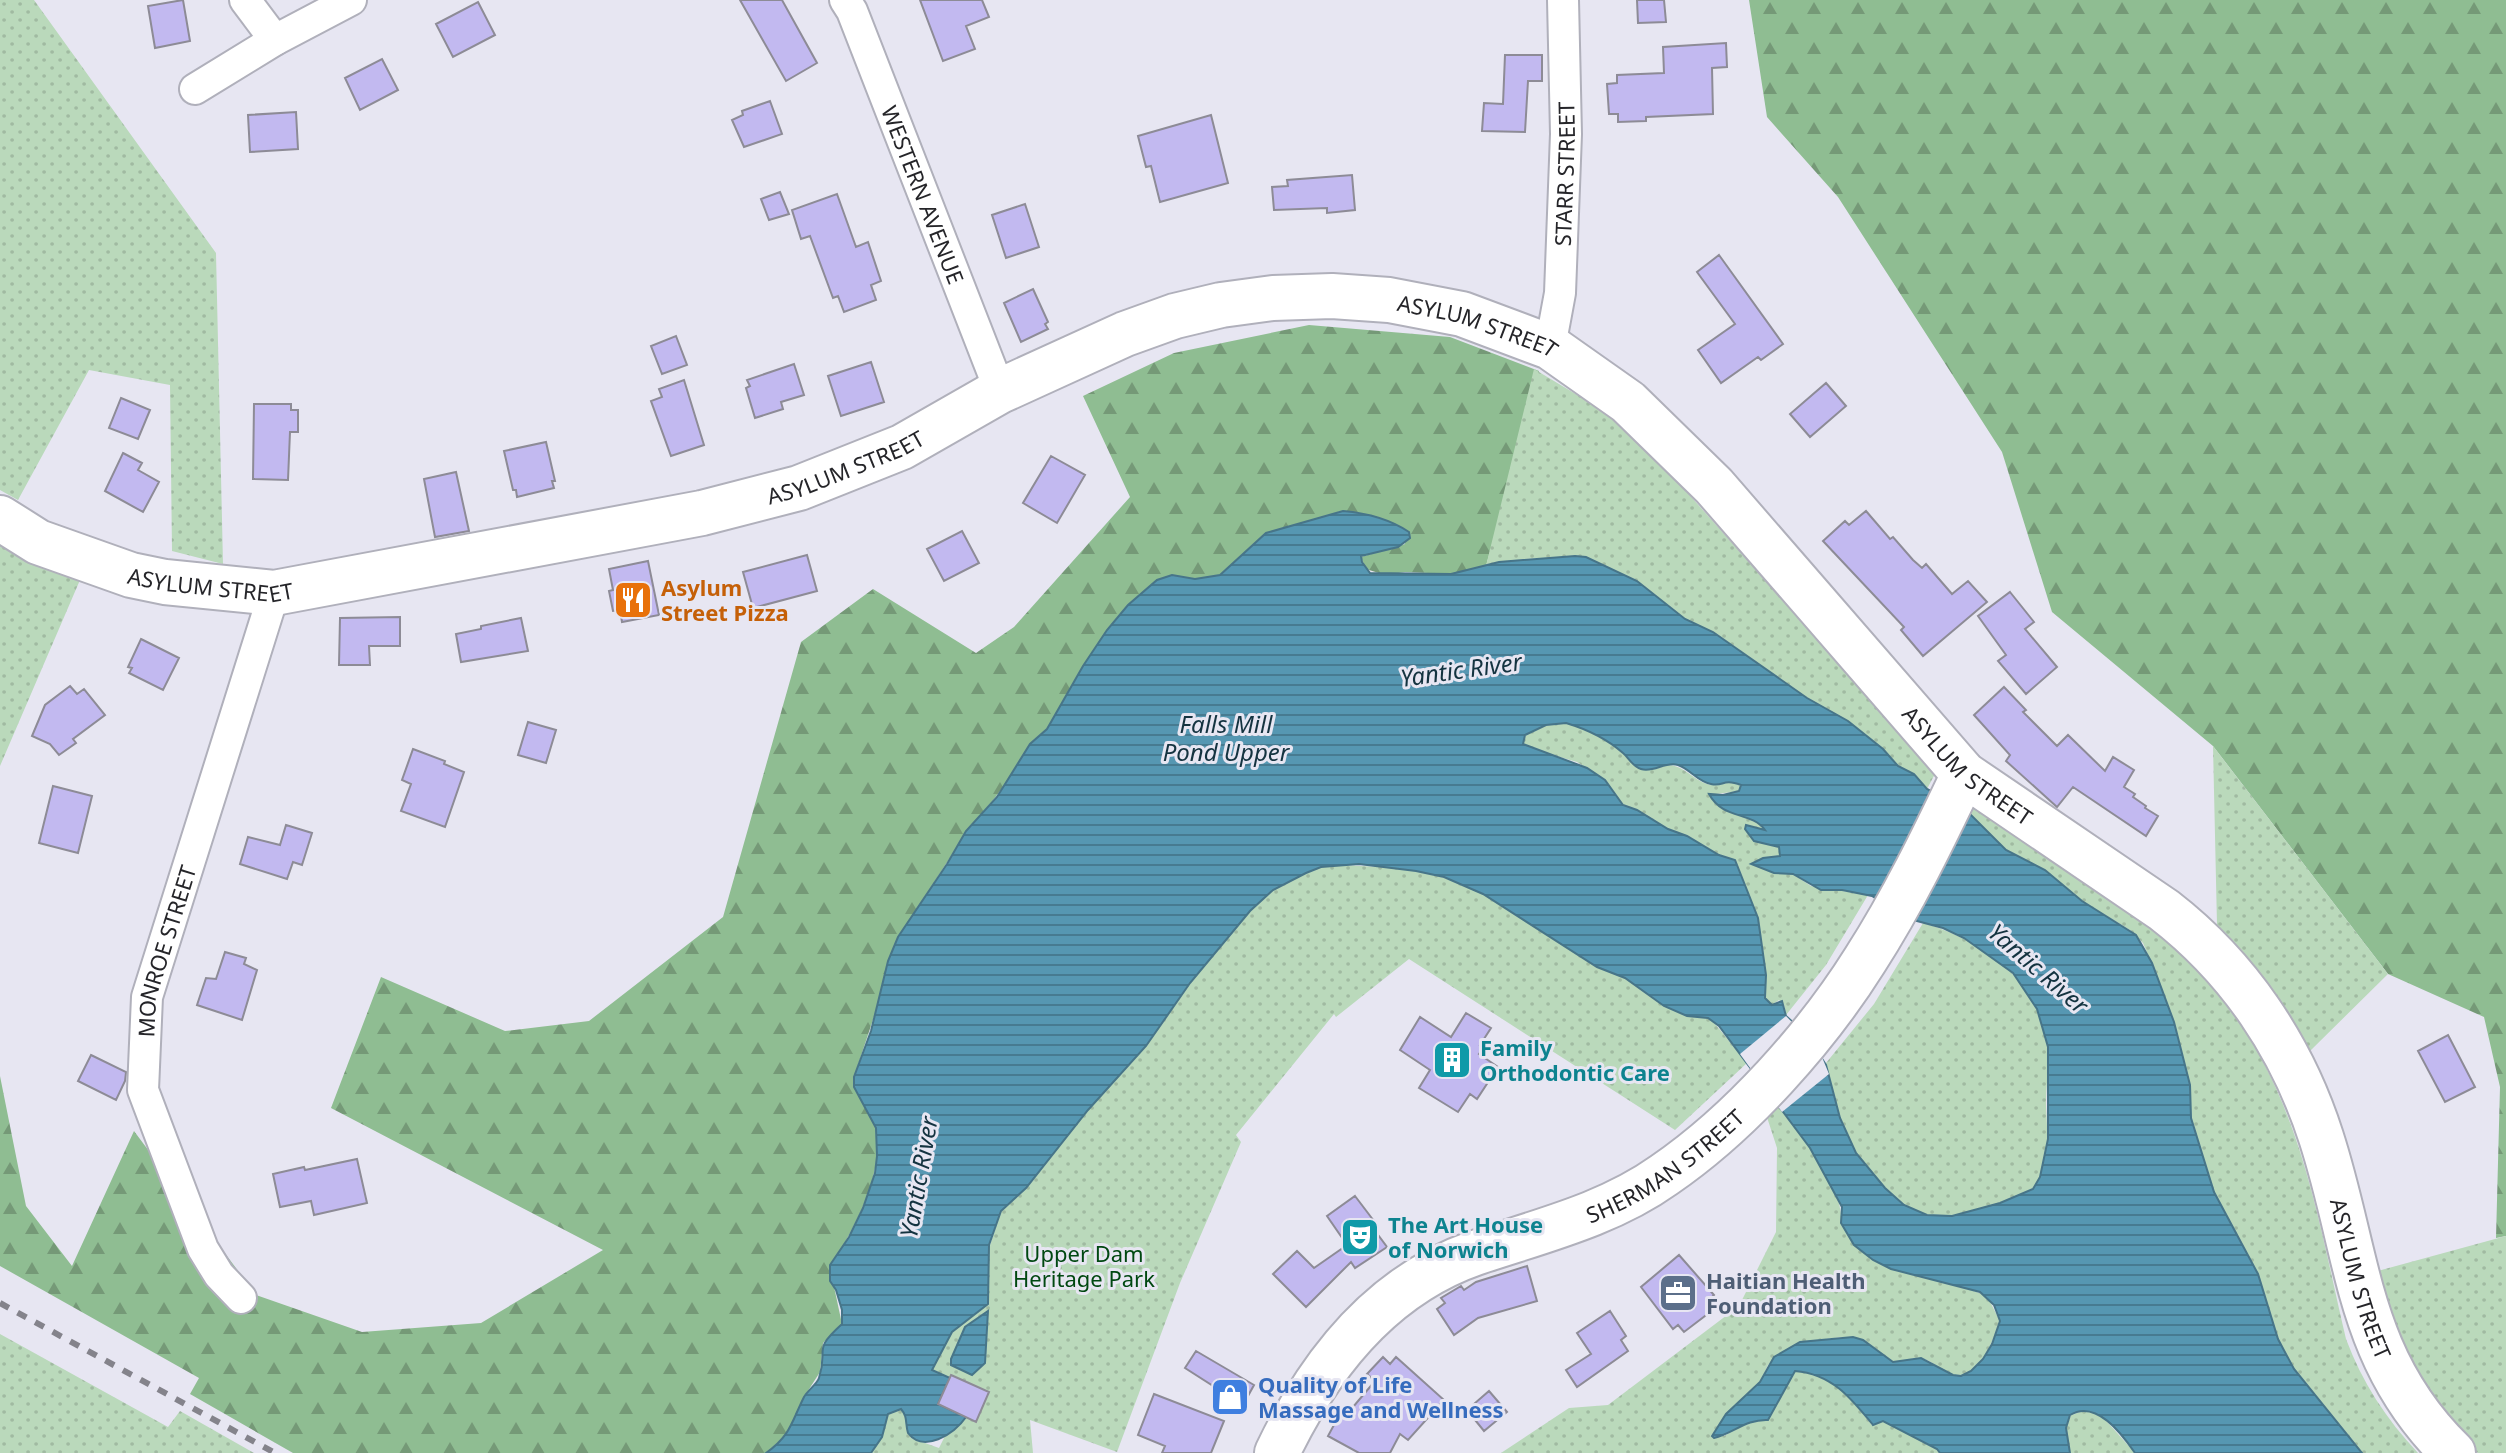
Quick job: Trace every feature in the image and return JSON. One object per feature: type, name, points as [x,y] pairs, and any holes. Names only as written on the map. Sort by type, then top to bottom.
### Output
[{"type":"street","points":[[245,0],[275,40]]},
{"type":"street","points":[[195,89],[275,40],[351,0]]},
{"type":"street","name":"WESTERN AVENUE","points":[[845,0],[852,11],[1000,391]]},
{"type":"street","name":"STARR STREET","points":[[1550,347],[1560,293],[1566,134],[1563,0]]},
{"type":"street","name":"ASYLUM STREET","points":[[0,518],[38,542],[131,575],[165,582],[274,593],[690,515],[799,488],[902,447],[1000,391],[1125,334],[1175,316],[1221,305],[1273,298],[1332,296],[1389,300],[1462,314],[1550,347],[1628,402],[1714,486],[1958,787],[2164,910],[2222,960],[2264,1018],[2304,1090],[2321,1137],[2363,1304],[2397,1385],[2419,1416],[2453,1453]]},
{"type":"street","name":"MONROE STREET","points":[[241,1298],[219,1275],[203,1249],[143,1090],[147,997],[274,593]]},
{"type":"street","name":"SHERMAN STREET","points":[[1277,1453],[1305,1399],[1334,1357],[1369,1318],[1408,1286],[1465,1257],[1580,1218],[1632,1196],[1676,1167],[1740,1113],[1810,1035],[1854,977],[1893,913],[1958,787]]},
{"type":"green space","points":[[0,0],[34,0],[216,253],[223,564],[172,551],[170,385],[89,370],[18,500],[0,490]]},
{"type":"green space","points":[[1749,0],[2506,0],[2506,1236],[2496,1238],[2500,1087],[2484,1017],[2388,974],[2213,746],[2052,612],[2002,452],[1838,197],[1767,117]]},
{"type":"green space","points":[[1309,325],[1450,337],[1539,371],[1486,566],[1451,574],[1405,572],[1385,575],[1366,569],[1361,557],[1405,544],[1395,524],[1364,514],[1341,511],[1260,538],[1220,575],[1195,579],[1111,625],[1047,729],[953,853],[902,932],[854,1077],[870,1109],[877,1147],[876,1165],[865,1202],[830,1268],[842,1324],[823,1343],[820,1372],[804,1397],[791,1430],[766,1453],[293,1453],[190,1394],[199,1378],[0,1266],[0,1076],[26,1206],[72,1266],[134,1131],[256,1295],[362,1332],[481,1323],[603,1250],[331,1108],[381,977],[505,1031],[589,1021],[723,917],[801,642],[873,589],[976,653],[1014,627],[1130,497],[1083,396],[1174,353]]},
{"type":"green space","points":[[1534,369],[1599,408],[1653,454],[1936,772],[1927,789],[1914,774],[1898,766],[1860,730],[1807,698],[1724,639],[1685,619],[1639,583],[1585,557],[1524,559],[1486,566]]},
{"type":"green space","points":[[0,545],[80,580],[0,766]]},
{"type":"green space","points":[[1566,723],[1608,742],[1643,770],[1674,766],[1706,784],[1741,785],[1739,791],[1709,795],[1722,808],[1753,820],[1766,830],[1753,827],[1754,840],[1779,847],[1780,856],[1763,858],[1755,865],[1774,873],[1793,874],[1811,886],[1868,895],[1826,965],[1786,1015],[1784,1005],[1779,1000],[1772,1005],[1765,998],[1766,975],[1758,918],[1734,860],[1623,805],[1605,780],[1577,762],[1523,744],[1526,734],[1531,731]]},
{"type":"green space","points":[[2213,746],[2388,974],[2309,1052],[2262,977],[2217,925]]},
{"type":"green space","points":[[1969,802],[2152,924],[2223,1000],[2253,1043],[2276,1088],[2294,1135],[2352,1355],[2376,1399],[2418,1453],[2362,1453],[2294,1369],[2278,1339],[2258,1274],[2214,1192],[2191,1118],[2190,1085],[2178,1037],[2143,943],[2130,930],[2082,901],[2047,872],[2006,850],[1965,809]]},
{"type":"green space","name":"Upper Dam Heritage Park","points":[[1321,867],[1399,868],[1432,874],[1483,894],[1597,967],[1625,978],[1664,1006],[1687,1016],[1697,1015],[1712,1020],[1747,1063],[1675,1130],[1409,959],[1336,1017],[1334,1014],[1236,1135],[1241,1142],[1180,1283],[1117,1452],[1030,1420],[1033,1453],[871,1453],[888,1414],[901,1409],[907,1416],[911,1438],[939,1448],[957,1412],[932,1401],[930,1370],[989,1248],[1001,1211],[1026,1188],[1088,1110],[1146,1046],[1190,983],[1250,911],[1286,882]]},
{"type":"green space","points":[[1923,923],[1985,951],[2019,981],[2042,1020],[2048,1051],[2047,1147],[2039,1179],[2029,1192],[2016,1199],[1958,1215],[1924,1215],[1896,1201],[1884,1189],[1861,1160],[1845,1130],[1826,1063],[1874,1004]]},
{"type":"green space","points":[[1772,1096],[1827,1174],[1840,1207],[1841,1224],[1891,1269],[1950,1282],[1987,1296],[2000,1321],[1984,1357],[1962,1376],[1953,1375],[1923,1359],[1893,1362],[1863,1340],[1843,1337],[1800,1342],[1768,1365],[1760,1382],[1726,1414],[1724,1436],[1747,1422],[1768,1420],[1795,1371],[1820,1377],[1840,1389],[1872,1425],[1883,1421],[1938,1449],[1940,1453],[1501,1453],[1569,1408],[1608,1405],[1739,1306],[1776,1232],[1777,1148],[1763,1105]]},
{"type":"green space","points":[[2506,1236],[2506,1453],[2478,1453],[2457,1437],[2420,1395],[2374,1272]]},
{"type":"green space","points":[[0,1334],[168,1427],[180,1411],[254,1453],[0,1453]]},
{"type":"green space","points":[[2086,1410],[2102,1416],[2135,1453],[2070,1453],[2066,1428],[2071,1415]]},
{"type":"water","name":"Falls Mill Pond Upper","points":[[1343,511],[1378,518],[1409,532],[1410,538],[1398,547],[1361,556],[1370,573],[1451,574],[1499,562],[1586,557],[1637,581],[1685,619],[1713,632],[1807,698],[1848,721],[1883,749],[1898,766],[1914,774],[1927,789],[1965,809],[2006,850],[2045,870],[2082,901],[2136,935],[2152,963],[2174,1022],[2190,1085],[2191,1118],[2214,1192],[2258,1274],[2278,1339],[2294,1369],[2362,1453],[2135,1453],[2107,1421],[2099,1415],[2080,1411],[2070,1415],[2066,1428],[2070,1453],[1940,1453],[1883,1421],[1873,1425],[1830,1382],[1795,1371],[1768,1420],[1753,1422],[1714,1438],[1712,1436],[1726,1414],[1760,1382],[1774,1357],[1800,1342],[1853,1337],[1863,1340],[1893,1362],[1921,1358],[1961,1376],[1983,1359],[1992,1344],[2000,1321],[1994,1305],[1980,1292],[1891,1269],[1854,1245],[1841,1223],[1842,1207],[1810,1148],[1719,1026],[1708,1018],[1687,1016],[1664,1006],[1625,978],[1597,967],[1483,894],[1444,877],[1359,864],[1321,867],[1306,873],[1273,890],[1250,911],[1190,983],[1146,1046],[1088,1110],[1026,1188],[1001,1211],[989,1245],[988,1304],[952,1332],[932,1370],[950,1378],[938,1404],[966,1417],[961,1424],[938,1439],[914,1439],[908,1433],[906,1417],[901,1409],[888,1414],[882,1437],[871,1453],[766,1453],[786,1434],[804,1397],[818,1380],[824,1345],[842,1324],[842,1310],[830,1281],[830,1265],[849,1237],[863,1208],[875,1173],[877,1156],[876,1128],[854,1087],[854,1077],[871,1031],[888,961],[898,937],[966,831],[997,797],[1030,744],[1047,729],[1083,666],[1128,605],[1157,580],[1172,575],[1195,579],[1220,575],[1266,533]],"holes":[[[1566,723],[1610,743],[1641,769],[1673,764],[1706,783],[1741,785],[1739,791],[1709,794],[1722,808],[1752,820],[1765,830],[1746,825],[1745,829],[1754,841],[1779,847],[1780,856],[1763,858],[1751,864],[1774,873],[1793,874],[1821,890],[1842,890],[1872,896],[1906,918],[1943,928],[1964,938],[2013,973],[2037,1009],[2048,1047],[2048,1139],[2040,1177],[2033,1189],[2000,1203],[1952,1216],[1927,1215],[1904,1205],[1885,1188],[1856,1153],[1840,1118],[1826,1065],[1806,1034],[1786,1016],[1782,1001],[1772,1005],[1765,998],[1766,975],[1758,918],[1735,860],[1719,855],[1623,805],[1605,780],[1587,768],[1523,744],[1525,735],[1546,725]]]},
{"type":"water","points":[[988,1311],[985,1363],[972,1375],[951,1365],[951,1359],[965,1327]]},
{"type":"pier","points":[[1786,1016],[1819,1050],[1829,1074],[1782,1112],[1740,1054]]},
{"type":"building","points":[[183,0],[190,41],[155,48],[148,6]]},
{"type":"building","points":[[740,0],[782,0],[817,63],[786,81]]},
{"type":"building","points":[[920,0],[982,0],[989,17],[966,26],[975,49],[943,61]]},
{"type":"building","points":[[1637,0],[1664,0],[1666,22],[1638,23]]},
{"type":"building","points":[[478,2],[495,35],[453,57],[436,24]]},
{"type":"building","points":[[1726,43],[1727,67],[1712,68],[1713,114],[1646,117],[1646,121],[1618,122],[1618,114],[1609,114],[1607,84],[1617,83],[1617,75],[1664,73],[1663,47]]},
{"type":"building","points":[[1505,55],[1542,55],[1542,81],[1528,81],[1525,132],[1482,131],[1484,103],[1503,104]]},
{"type":"building","points":[[382,59],[398,90],[360,110],[345,78]]},
{"type":"building","points":[[770,101],[782,134],[744,147],[732,120],[743,115],[742,111]]},
{"type":"building","points":[[296,112],[298,149],[250,152],[248,115]]},
{"type":"building","points":[[1211,115],[1228,183],[1160,202],[1151,166],[1146,167],[1138,136]]},
{"type":"building","points":[[1352,175],[1355,210],[1327,213],[1327,208],[1274,210],[1272,187],[1288,186],[1287,180]]},
{"type":"building","points":[[780,192],[789,214],[769,220],[761,199]]},
{"type":"building","points":[[837,194],[856,247],[868,242],[881,281],[871,285],[876,300],[844,312],[838,296],[833,298],[810,236],[801,239],[792,210]]},
{"type":"building","points":[[1025,204],[1039,247],[1006,258],[992,215]]},
{"type":"building","points":[[1719,255],[1783,344],[1721,383],[1698,350],[1735,324],[1697,272]]},
{"type":"building","points":[[1033,289],[1048,322],[1045,324],[1048,329],[1021,342],[1004,303]]},
{"type":"building","points":[[676,336],[687,365],[662,374],[651,346]]},
{"type":"building","points":[[871,362],[884,402],[841,416],[828,376]]},
{"type":"building","points":[[794,364],[804,395],[781,402],[783,409],[755,418],[746,388],[750,386],[747,380]]},
{"type":"building","points":[[684,380],[704,445],[671,456],[651,401],[662,397],[659,389]]},
{"type":"building","points":[[1826,383],[1846,406],[1810,437],[1790,414]]},
{"type":"building","points":[[121,398],[150,410],[138,439],[109,428]]},
{"type":"building","points":[[254,404],[291,404],[291,410],[298,410],[298,432],[290,432],[288,480],[253,479]]},
{"type":"building","points":[[546,442],[554,488],[517,497],[504,451]]},
{"type":"building","points":[[123,453],[142,463],[138,470],[159,482],[143,512],[105,491]]},
{"type":"building","points":[[1051,456],[1085,475],[1057,523],[1023,503]]},
{"type":"building","points":[[456,472],[469,531],[435,537],[424,479]]},
{"type":"building","points":[[1866,511],[1890,539],[1893,537],[1922,568],[1926,564],[1952,594],[1968,581],[1987,602],[1923,656],[1901,630],[1904,627],[1823,541],[1845,521],[1849,525]]},
{"type":"building","points":[[962,531],[979,563],[944,581],[927,549]]},
{"type":"building","points":[[807,555],[817,591],[753,608],[743,572]]},
{"type":"building","name":"Asylum Street Pizza","points":[[648,561],[659,615],[622,622],[620,610],[613,611],[609,569]]},
{"type":"building","points":[[2010,592],[2034,622],[2025,629],[2057,667],[2026,694],[1998,661],[2006,655],[1978,616]]},
{"type":"building","points":[[400,617],[400,646],[369,646],[370,665],[339,665],[340,618]]},
{"type":"building","points":[[521,618],[528,651],[461,662],[456,634]]},
{"type":"building","points":[[141,639],[179,658],[163,690],[129,673],[132,668],[128,667]]},
{"type":"building","points":[[70,686],[77,694],[84,689],[105,715],[73,739],[76,743],[59,755],[50,744],[32,736],[45,705]]},
{"type":"building","points":[[2004,687],[2026,710],[2023,712],[2057,746],[2068,735],[2105,771],[2113,757],[2134,770],[2124,787],[2158,816],[2146,836],[2073,787],[2057,807],[2006,761],[2010,755],[1974,715]]},
{"type":"building","points":[[528,722],[556,730],[546,763],[518,755]]},
{"type":"building","points":[[413,749],[464,772],[445,827],[401,811],[411,784],[402,780]]},
{"type":"building","points":[[53,786],[92,796],[78,853],[39,843]]},
{"type":"building","points":[[286,825],[312,833],[302,865],[293,862],[287,879],[240,864],[248,837],[280,845]]},
{"type":"building","points":[[225,952],[246,958],[244,964],[257,970],[242,1020],[197,1005],[206,978],[216,979]]},
{"type":"building","name":"Family Orthodontic Care","points":[[1466,1013],[1491,1028],[1480,1045],[1484,1047],[1479,1054],[1498,1067],[1477,1099],[1470,1094],[1458,1112],[1419,1088],[1430,1070],[1400,1050],[1420,1017],[1451,1037]]},
{"type":"building","points":[[2448,1035],[2475,1087],[2445,1102],[2418,1051]]},
{"type":"building","points":[[91,1055],[126,1072],[116,1100],[78,1081]]},
{"type":"building","points":[[357,1159],[367,1203],[314,1215],[311,1201],[280,1207],[273,1174]]},
{"type":"building","points":[[1355,1196],[1377,1225],[1373,1228],[1387,1247],[1355,1268],[1351,1262],[1306,1307],[1273,1274],[1297,1251],[1314,1268],[1347,1245],[1327,1216]]},
{"type":"building","name":"Haitian Health Foundation","points":[[1679,1255],[1714,1295],[1711,1298],[1718,1306],[1684,1332],[1678,1325],[1673,1329],[1641,1287]]},
{"type":"building","points":[[1527,1266],[1537,1301],[1478,1318],[1454,1335],[1437,1309],[1445,1303],[1441,1298],[1461,1286],[1464,1290],[1476,1282]]},
{"type":"building","points":[[1610,1311],[1626,1336],[1621,1340],[1628,1351],[1577,1387],[1566,1370],[1591,1354],[1577,1333]]},
{"type":"building","points":[[1196,1351],[1254,1385],[1243,1405],[1185,1368]]},
{"type":"building","points":[[1383,1357],[1390,1364],[1396,1357],[1444,1400],[1408,1440],[1400,1434],[1390,1453],[1359,1453],[1328,1436],[1342,1410],[1348,1413],[1375,1381],[1367,1374]]},
{"type":"building","points":[[951,1375],[989,1392],[976,1422],[938,1404]]},
{"type":"building","points":[[1489,1391],[1507,1412],[1484,1431],[1467,1410]]},
{"type":"building","points":[[1154,1394],[1224,1421],[1211,1453],[1162,1453],[1165,1446],[1138,1435]]},
{"type":"railway","points":[[0,1303],[275,1453]]},
{"type":"place","name":"Asylum Street Pizza","points":[[633,600]]},
{"type":"place","name":"Family Orthodontic Care","points":[[1452,1060]]},
{"type":"place","name":"The Art House of Norwich","points":[[1360,1237]]},
{"type":"place","name":"Haitian Health Foundation","points":[[1678,1293]]},
{"type":"place","name":"Quality of Life Massage and Wellness","points":[[1230,1397]]},
{"type":"water label","name":"Yantic River","points":[[1461,669]]},
{"type":"water label","name":"Yantic River","points":[[2039,968]]},
{"type":"water label","name":"Yantic River","points":[[918,1177]]}]
